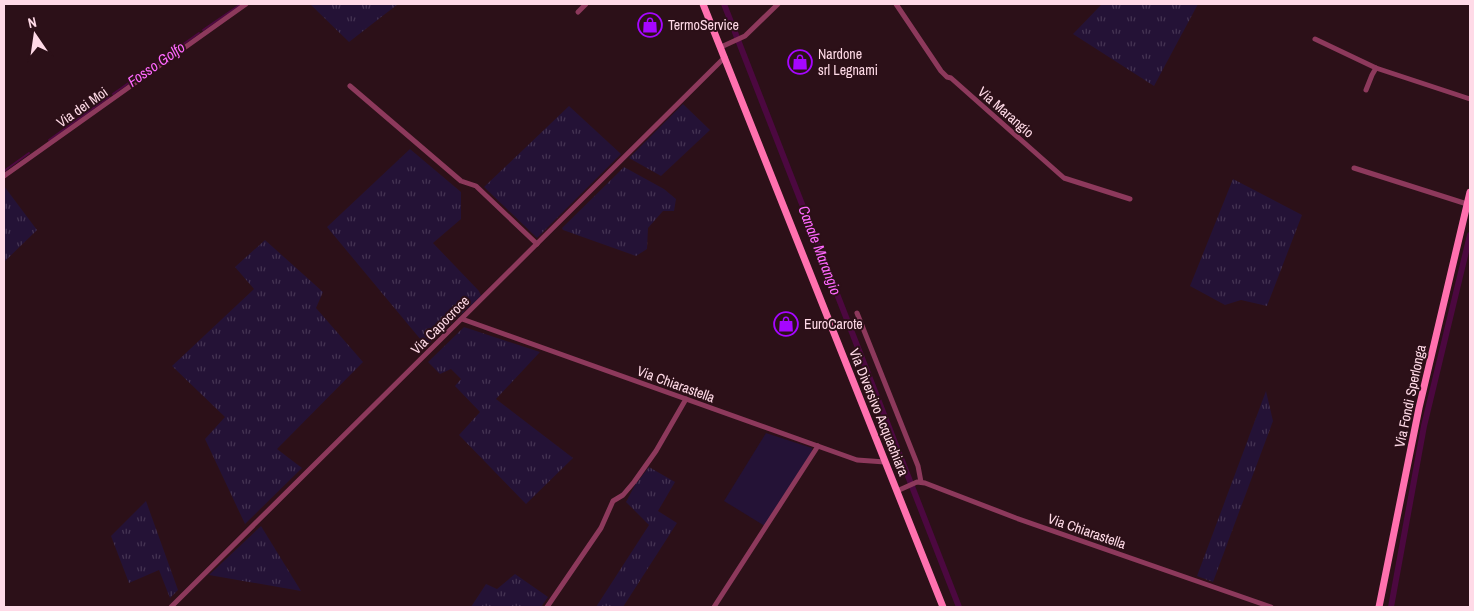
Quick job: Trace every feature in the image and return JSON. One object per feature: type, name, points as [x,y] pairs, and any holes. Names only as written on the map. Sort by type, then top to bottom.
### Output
[{"type":"main road","name":"Via Diversivo Acquachiara","points":[[703,4],[723,45],[725,58],[943,607]]},
{"type":"main road","name":"Via Fondi Sperlonga","points":[[1379,607],[1419,408],[1470,192]]},
{"type":"street","name":"Via dei Moi","points":[[4,176],[246,4]]},
{"type":"street","points":[[578,12],[586,4]]},
{"type":"street","points":[[723,45],[745,36],[778,4]]},
{"type":"street","name":"Via Marangio","points":[[896,4],[941,71],[1064,178],[1130,199]]},
{"type":"street","points":[[1315,40],[1376,68],[1470,99]]},
{"type":"street","name":"Via Capocroce","points":[[171,607],[725,58]]},
{"type":"street","points":[[1366,90],[1376,68]]},
{"type":"street","points":[[350,86],[461,181],[476,186],[537,244]]},
{"type":"street","points":[[1354,168],[1467,204]]},
{"type":"street","points":[[857,313],[918,466],[919,482],[897,491]]},
{"type":"street","name":"Via Chiarastella","points":[[462,319],[857,460],[885,462]]},
{"type":"street","points":[[547,607],[601,528],[614,502],[634,482],[656,451],[686,399]]},
{"type":"street","points":[[714,607],[818,446]]},
{"type":"street","name":"Via Chiarastella","points":[[919,482],[1271,607]]},
{"type":"green space","points":[[310,4],[398,4],[349,42]]},
{"type":"green space","points":[[1102,4],[1198,4],[1154,86],[1073,34]]},
{"type":"green space","points":[[683,104],[710,130],[661,176],[629,158]]},
{"type":"green space","points":[[569,106],[621,154],[537,238],[484,187]]},
{"type":"green space","points":[[410,149],[461,192],[461,219],[433,243],[479,291],[481,296],[426,346],[327,227]]},
{"type":"green space","points":[[624,167],[664,189],[676,199],[674,211],[663,211],[648,228],[647,249],[636,256],[563,230],[562,228]]},
{"type":"green space","points":[[1233,179],[1302,215],[1267,306],[1241,300],[1225,305],[1190,286]]},
{"type":"green space","points":[[4,186],[37,230],[4,262]]},
{"type":"green space","points":[[265,240],[323,292],[316,308],[363,362],[277,449],[302,468],[245,524],[205,439],[225,417],[172,366],[254,289],[235,267]]},
{"type":"green space","points":[[464,327],[540,352],[496,399],[573,458],[526,504],[459,435],[480,412],[455,386],[461,379],[451,369],[440,374],[428,362]]},
{"type":"green space","points":[[1266,391],[1273,421],[1213,582],[1197,576]]},
{"type":"green space","points":[[766,433],[812,448],[812,452],[765,526],[724,501]]},
{"type":"green space","points":[[649,467],[675,482],[658,511],[677,523],[623,607],[596,607],[649,525],[626,502],[635,485]]},
{"type":"green space","points":[[146,501],[178,590],[170,598],[159,570],[129,583],[111,536]]},
{"type":"green space","points":[[261,526],[301,591],[209,575]]},
{"type":"green space","points":[[515,574],[548,597],[541,607],[471,607],[486,584],[497,589]]},
{"type":"waterway","name":"Fosso Golfo","points":[[203,30],[241,4]]},
{"type":"waterway","name":"Canale Marangio","points":[[724,4],[959,607]]},
{"type":"waterway","name":"Fosso Golfo","points":[[113,94],[199,33]]},
{"type":"waterway","name":"Fosso Golfo","points":[[49,140],[109,97]]},
{"type":"waterway","name":"Fosso Golfo","points":[[4,171],[29,153]]},
{"type":"waterway","points":[[1391,607],[1424,426],[1470,235]]},
{"type":"place","name":"TermoService","points":[[650,25]]},
{"type":"place","name":"Nardone srl Legnami","points":[[800,62]]},
{"type":"place","name":"EuroCarote","points":[[786,324]]}]
